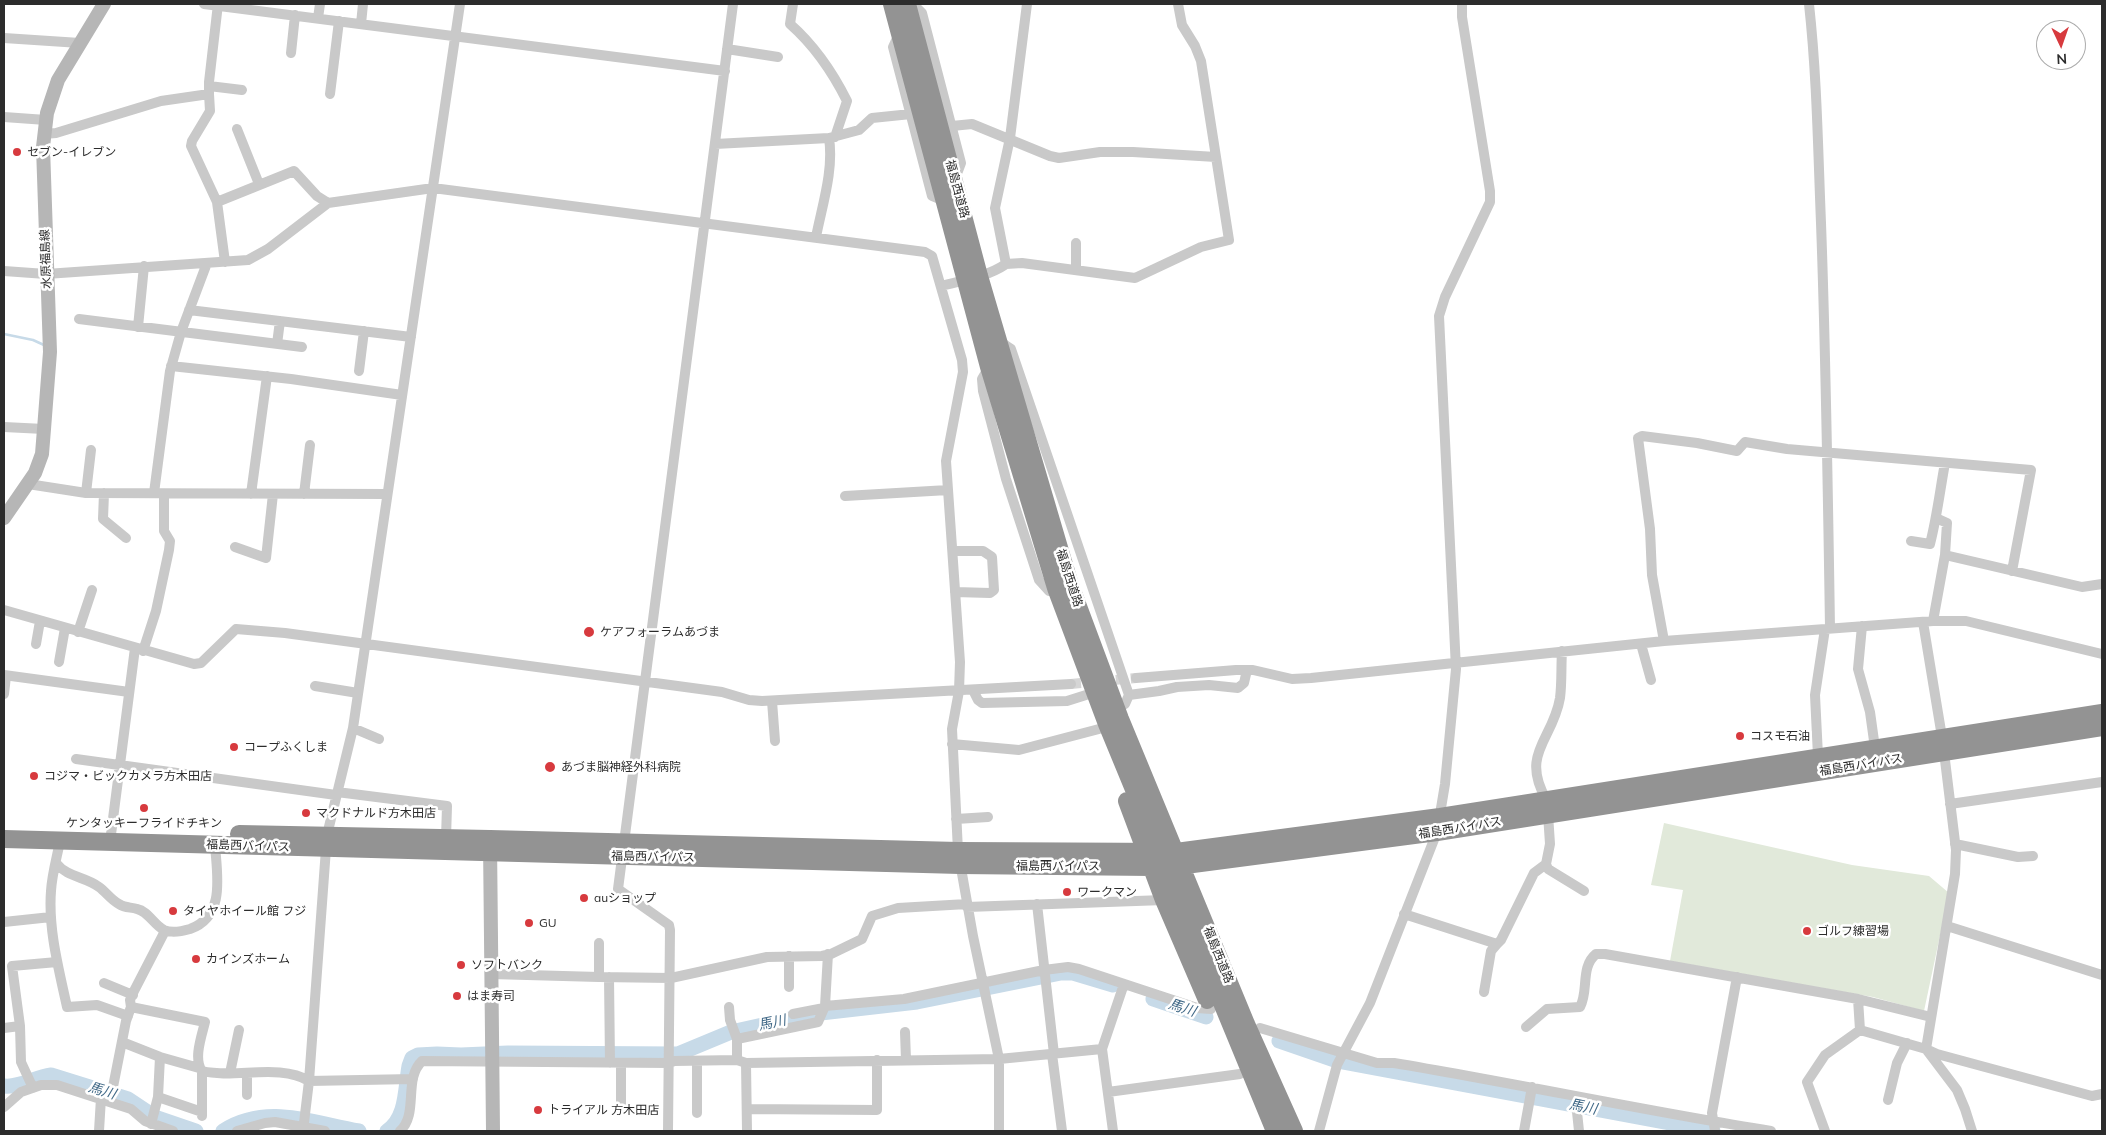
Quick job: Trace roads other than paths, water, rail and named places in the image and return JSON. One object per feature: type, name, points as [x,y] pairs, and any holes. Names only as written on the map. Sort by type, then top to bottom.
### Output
[{"type":"highway","name":"福島西道路","points":[[902,5],[900,33],[944,201],[972,278],[998,341],[1070,585],[1160,833],[1178,896],[1275,1131]]},
{"type":"highway","name":"福島西道路","points":[[902,5],[953,176],[988,367],[1018,467],[1056,588],[1107,724],[1160,833]]},
{"type":"highway","points":[[1025,436],[1043,468],[1106,659],[1127,700],[1189,857],[1303,1131]]},
{"type":"highway","points":[[1018,467],[1017,493],[1086,695],[1149,860],[1178,896],[1211,1009],[1263,1131]]},
{"type":"highway","name":"福島西バイパス","points":[[4,839],[60,841],[111,836],[959,858],[1149,860],[1189,857],[1438,824],[1943,744],[2102,712]]},
{"type":"highway","name":"福島西バイパス","points":[[1547,807],[1818,756],[1875,748],[1943,744],[2102,727]]},
{"type":"highway","name":"福島西バイパス","points":[[4,828],[215,845],[446,838],[490,846]]},
{"type":"highway","name":"福島西道路","points":[[1178,896],[1246,1024],[1294,1131]]},
{"type":"main road","name":"水原福島線","points":[[4,518],[28,484],[42,454],[50,352],[46,274],[44,134],[46,120],[58,80],[104,4]]},
{"type":"main road","points":[[490,846],[493,1131]]},
{"type":"street","points":[[204,4],[725,71]]},
{"type":"street","points":[[318,18],[320,4]]},
{"type":"street","points":[[360,24],[363,4]]},
{"type":"street","points":[[304,1124],[327,842],[353,728],[460,4]]},
{"type":"street","points":[[668,1131],[670,930],[668,925],[618,888],[733,4]]},
{"type":"street","points":[[793,4],[790,24],[808,39],[820,55],[836,79],[847,101],[832,138],[827,184],[816,237]]},
{"type":"street","points":[[1006,264],[995,208],[1010,138],[1027,4]]},
{"type":"street","points":[[941,286],[972,278],[998,269],[1006,264],[1022,263],[1135,278],[1201,247],[1229,240],[1201,61],[1195,46],[1182,24],[1178,4]]},
{"type":"street","points":[[1319,1131],[1340,1058],[1370,1003],[1438,824],[1445,784],[1455,664],[1439,316],[1490,202],[1490,191],[1462,17],[1462,4]]},
{"type":"street","points":[[1809,4],[1815,65],[1828,453],[1828,629],[1815,696],[1818,756]]},
{"type":"street","points":[[218,5],[209,90],[210,111],[192,141],[191,146],[217,202],[225,262]]},
{"type":"street","points":[[902,5],[917,8],[922,13],[961,164],[953,176]]},
{"type":"street","points":[[291,53],[295,15]]},
{"type":"street","points":[[330,94],[339,21]]},
{"type":"street","points":[[900,33],[893,47],[932,196],[944,201]]},
{"type":"street","points":[[4,38],[80,43]]},
{"type":"street","points":[[728,49],[778,57]]},
{"type":"street","points":[[44,134],[56,133],[161,101],[209,90],[242,90]]},
{"type":"street","points":[[714,144],[832,138],[859,130],[872,118],[911,114]]},
{"type":"street","points":[[4,117],[46,120]]},
{"type":"street","points":[[952,126],[972,124],[1059,158],[1100,152],[1216,157]]},
{"type":"street","points":[[237,129],[259,184]]},
{"type":"street","points":[[217,202],[294,170],[317,196],[328,203]]},
{"type":"street","points":[[4,271],[46,274],[248,260],[268,249],[328,203],[433,188],[816,237],[925,252],[932,256],[962,360],[963,372],[946,460],[960,662],[959,691],[952,729],[952,744],[959,858],[967,906],[1000,1059],[999,1131]]},
{"type":"street","points":[[1076,243],[1076,270]]},
{"type":"street","points":[[111,836],[129,692],[139,650],[156,611],[169,550],[170,541],[164,531],[159,493],[171,366],[181,332],[208,263]]},
{"type":"street","points":[[138,327],[144,266]]},
{"type":"street","points":[[190,310],[411,337]]},
{"type":"street","points":[[79,319],[302,347]]},
{"type":"street","points":[[277,344],[280,321]]},
{"type":"street","points":[[359,371],[364,331]]},
{"type":"street","points":[[998,341],[1011,348],[1127,700],[1177,687],[1209,685],[1238,688],[1244,683],[1247,670]]},
{"type":"street","points":[[171,366],[267,376],[402,395]]},
{"type":"street","points":[[988,367],[982,379],[983,391],[1006,479],[1039,580],[1049,591]]},
{"type":"street","points":[[251,494],[267,376]]},
{"type":"street","points":[[4,427],[44,429]]},
{"type":"street","points":[[1664,642],[1652,575],[1650,528],[1638,438],[1642,436],[1736,450],[1745,442],[1787,450],[2031,470],[2012,571]]},
{"type":"street","points":[[304,494],[310,445]]},
{"type":"street","points":[[86,493],[91,450]]},
{"type":"street","points":[[1911,541],[1930,544],[1945,463]]},
{"type":"street","points":[[28,484],[86,493],[387,494]]},
{"type":"street","points":[[845,496],[948,490]]},
{"type":"street","points":[[104,493],[103,520],[126,538]]},
{"type":"street","points":[[235,546],[266,558],[274,494]]},
{"type":"street","points":[[1936,518],[1947,523],[1945,554],[1928,621],[1955,844],[1955,874],[1926,1049],[1956,1090],[1966,1109],[1972,1131]]},
{"type":"street","points":[[952,551],[983,551],[992,557],[993,564],[994,590],[990,593],[955,592]]},
{"type":"street","points":[[1945,554],[2082,587],[2102,584]]},
{"type":"street","points":[[78,632],[92,590]]},
{"type":"street","points":[[4,610],[183,662],[201,663],[236,629],[285,633],[646,681],[722,692],[749,700],[772,701],[1071,684]]},
{"type":"street","points":[[36,644],[40,621]]},
{"type":"street","points":[[1136,678],[1247,670],[1292,678],[1455,664],[1562,651],[1928,621],[1966,621],[2102,654]]},
{"type":"street","points":[[1862,626],[1858,669],[1870,712],[1875,748]]},
{"type":"street","points":[[60,662],[65,628]]},
{"type":"street","points":[[1641,644],[1651,680]]},
{"type":"street","points":[[1562,651],[1560,699],[1540,747],[1535,765],[1539,787],[1547,807],[1550,844],[1546,864],[1548,869],[1584,891]]},
{"type":"street","points":[[4,694],[5,676],[129,692]]},
{"type":"street","points":[[315,686],[358,694]]},
{"type":"street","points":[[973,690],[978,700],[982,703],[1067,701],[1086,695]]},
{"type":"street","points":[[772,701],[775,741]]},
{"type":"street","points":[[353,728],[379,739]]},
{"type":"street","points":[[952,744],[1019,750],[1099,729]]},
{"type":"street","points":[[76,759],[447,806],[446,838]]},
{"type":"street","points":[[1950,804],[2102,782]]},
{"type":"street","points":[[956,819],[988,816]]},
{"type":"street","points":[[60,841],[51,889],[51,917],[66,1007],[97,1005],[205,1022],[198,1054],[202,1114],[158,1097]]},
{"type":"street","points":[[1955,844],[2018,857],[2033,856]]},
{"type":"street","points":[[56,863],[63,872],[100,887],[117,904],[127,908],[139,909],[165,931],[179,931],[198,926],[209,917],[213,910],[217,891],[215,845]]},
{"type":"street","points":[[1484,992],[1492,951],[1500,940],[1534,873],[1546,864]]},
{"type":"street","points":[[491,974],[671,978],[767,957],[828,954],[862,939],[872,916],[898,908],[1037,904],[1178,896]]},
{"type":"street","points":[[1037,904],[1062,1131]]},
{"type":"street","points":[[1404,914],[1497,944]]},
{"type":"street","points":[[4,922],[51,917]]},
{"type":"street","points":[[1947,926],[2102,975]]},
{"type":"street","points":[[99,1131],[130,1011],[130,1000],[165,931]]},
{"type":"street","points":[[599,942],[612,1058],[621,1109]]},
{"type":"street","points":[[734,1034],[818,1022],[824,1010],[828,954]]},
{"type":"street","points":[[1526,1027],[1547,1009],[1580,1008],[1584,1000],[1588,964],[1596,954],[1737,976],[1858,999],[1931,1017]]},
{"type":"street","points":[[788,956],[789,987]]},
{"type":"street","points":[[29,1083],[21,1062],[20,1026],[9,984],[12,966],[57,962]]},
{"type":"street","points":[[793,1014],[984,987],[1046,974],[1068,967],[1079,969],[1123,987],[1197,1008],[1211,1009]]},
{"type":"street","points":[[1714,1126],[1712,1113],[1737,976]]},
{"type":"street","points":[[104,983],[133,995]]},
{"type":"street","points":[[1113,1131],[1102,1049],[1123,987]]},
{"type":"street","points":[[1858,999],[1860,1030]]},
{"type":"street","points":[[729,1007],[742,1061],[747,1109],[747,1131]]},
{"type":"street","points":[[4,1028],[20,1026]]},
{"type":"street","points":[[1260,1028],[1340,1058],[1377,1063],[1394,1063],[1532,1089],[1579,1104],[1714,1126],[1770,1131]]},
{"type":"street","points":[[230,1073],[239,1030]]},
{"type":"street","points":[[1860,1030],[1926,1049],[1937,1054],[2092,1096],[2102,1094]]},
{"type":"street","points":[[1825,1131],[1807,1082],[1825,1055],[1860,1030]]},
{"type":"street","points":[[905,1032],[906,1060]]},
{"type":"street","points":[[122,1042],[160,1057],[216,1074],[279,1073],[303,1077],[309,1080],[409,1079]]},
{"type":"street","points":[[1888,1100],[1897,1063],[1906,1043]]},
{"type":"street","points":[[400,1131],[408,1120],[409,1079],[422,1061],[612,1058],[669,1061],[1000,1059],[1102,1049]]},
{"type":"street","points":[[153,1118],[158,1097],[160,1057]]},
{"type":"street","points":[[747,1109],[877,1110],[877,1060]]},
{"type":"street","points":[[697,1061],[697,1113]]},
{"type":"street","points":[[247,1073],[247,1095]]},
{"type":"street","points":[[1108,1092],[1240,1074]]},
{"type":"street","points":[[29,1083],[40,1085],[57,1084],[109,1097],[153,1118],[173,1131]]},
{"type":"street","points":[[6,1101],[21,1092],[29,1083]]},
{"type":"street","points":[[1524,1131],[1532,1089]]},
{"type":"street","points":[[1579,1104],[1579,1131]]},
{"type":"street","points":[[237,1131],[248,1130],[270,1122],[304,1124],[325,1131]]},
{"type":"waterway","points":[[4,334],[33,340],[44,345]]},
{"type":"waterway","name":"馬川","points":[[387,1131],[394,1125],[402,1111],[409,1066],[412,1058],[418,1055],[508,1053],[678,1054],[731,1032],[812,1014],[917,1002],[1061,973],[1073,973],[1113,985]]},
{"type":"waterway","name":"馬川","points":[[1153,999],[1206,1017]]},
{"type":"waterway","name":"馬川","points":[[1279,1041],[1337,1061],[1713,1131]]},
{"type":"waterway","name":"馬川","points":[[4,1086],[15,1085],[51,1075],[128,1099],[155,1117],[196,1131]]},
{"type":"waterway","name":"馬川","points":[[223,1131],[256,1118],[273,1117],[307,1120],[359,1131]]},
{"type":"tunnel","points":[[1071,684],[1136,678]]},
{"type":"place","name":"セブン-イレブン","points":[[17,152]]},
{"type":"place","name":"ケアフォーラムあづま","points":[[589,632]]},
{"type":"place","name":"コスモ石油","points":[[1740,736]]},
{"type":"place","name":"コープふくしま","points":[[234,747]]},
{"type":"place","name":"あづま脳神経外科病院","points":[[550,767]]},
{"type":"place","name":"コジマ・ビックカメラ方木田店","points":[[34,776]]},
{"type":"place","name":"ケンタッキーフライドチキン","points":[[144,808]]},
{"type":"place","name":"マクドナルド方木田店","points":[[306,813]]},
{"type":"place","name":"ワークマン","points":[[1067,892]]},
{"type":"place","name":"auショップ","points":[[584,898]]},
{"type":"place","name":"タイヤホイール館 フジ","points":[[173,911]]},
{"type":"place","name":"GU","points":[[529,923]]},
{"type":"place","name":"ゴルフ練習場","points":[[1807,931]]},
{"type":"place","name":"カインズホーム","points":[[196,959]]},
{"type":"place","name":"ソフトバンク","points":[[461,965]]},
{"type":"place","name":"はま寿司","points":[[457,996]]},
{"type":"place","name":"トライアル 方木田店","points":[[538,1110]]}]
